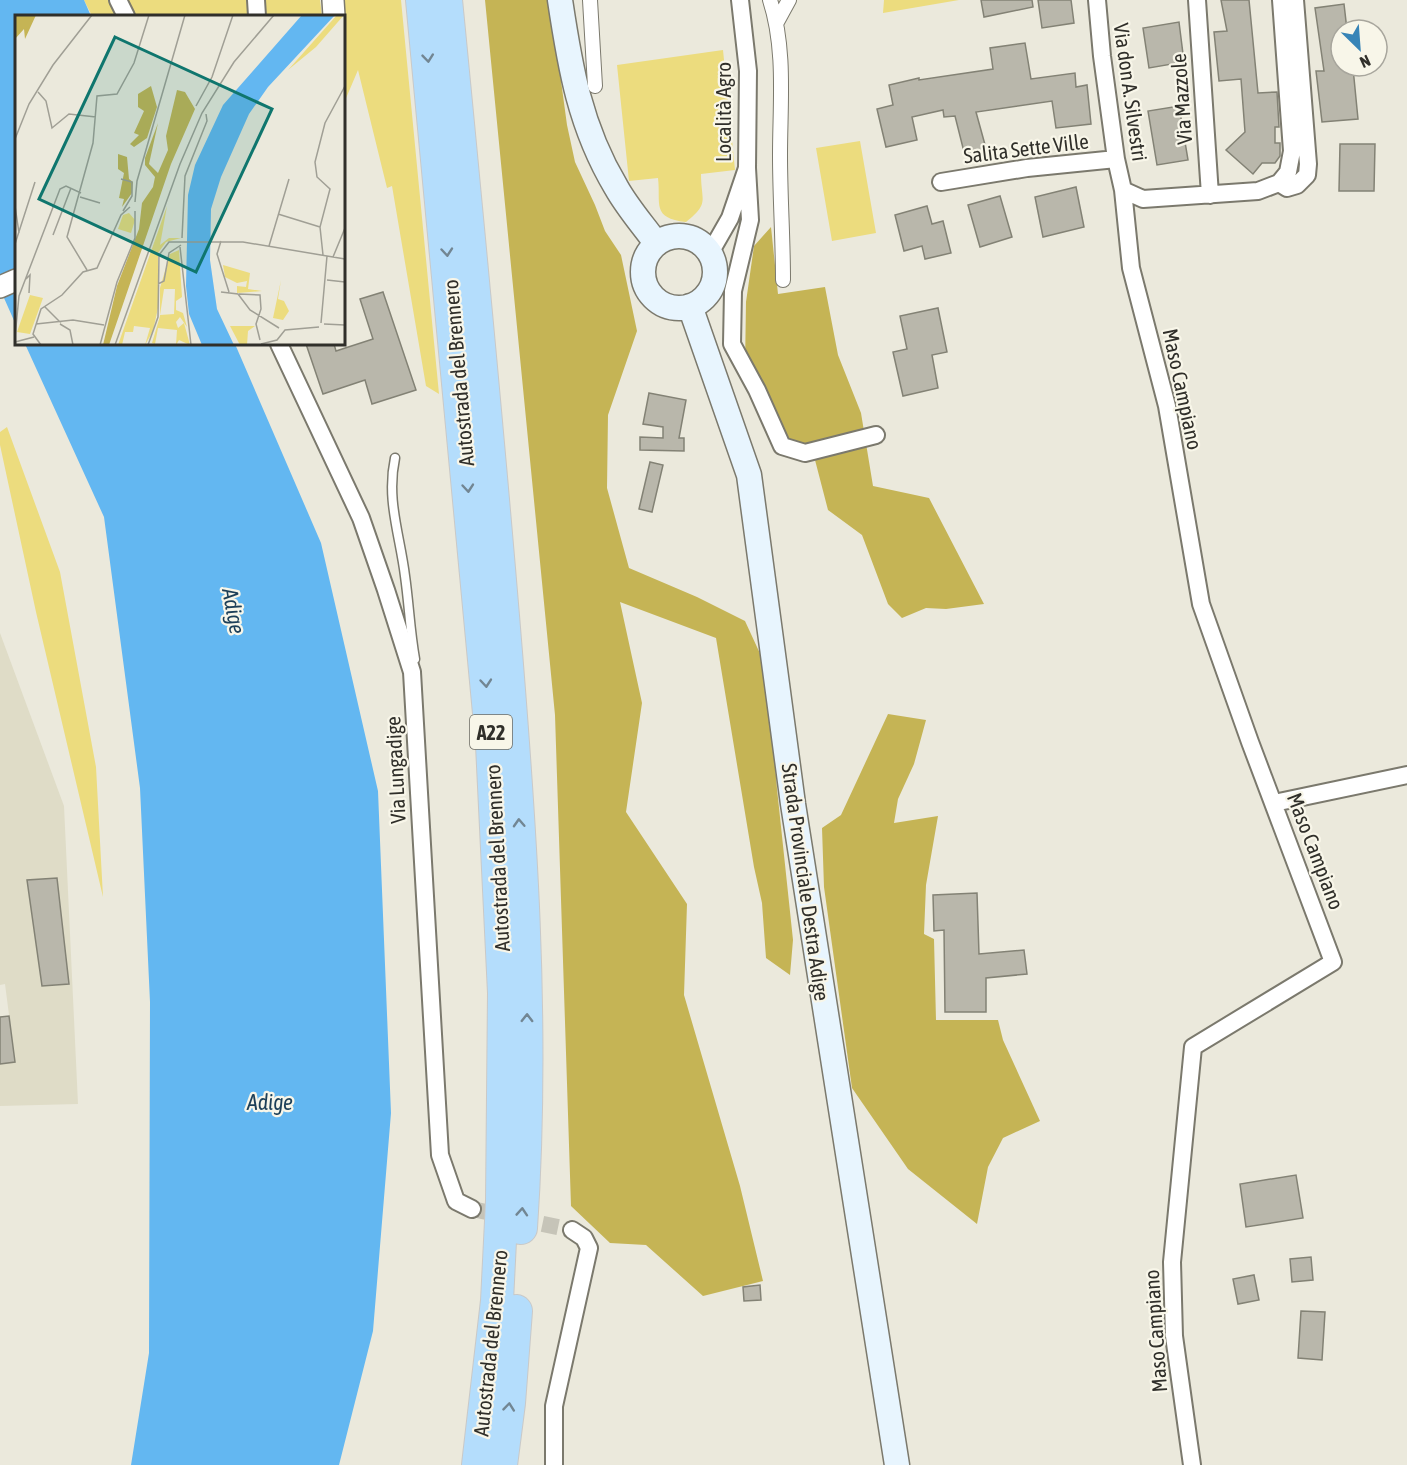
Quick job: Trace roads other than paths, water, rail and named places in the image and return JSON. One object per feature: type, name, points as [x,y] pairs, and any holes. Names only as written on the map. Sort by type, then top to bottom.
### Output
[{"type":"highway","name":"Autostrada del Brennero","points":[[422,0],[492,745],[504,993],[502,1201],[499,1257],[477,1465]]},
{"type":"highway","name":"Autostrada del Brennero","points":[[446,0],[516,762],[527,989],[525,1173],[509,1403],[501,1465]]},
{"type":"main road","points":[[560,0],[577,96],[592,140],[616,188],[656,243]]},
{"type":"main road","points":[[675,235],[695,239],[710,253],[715,268],[713,284],[704,298],[690,306],[675,308],[662,304],[650,295],[644,282],[642,268],[647,254],[656,243],[675,235]]},
{"type":"main road","name":"Strada Provinciale Destra Adige","points":[[690,306],[749,475],[793,804],[897,1465]]},
{"type":"street","points":[[118,0],[126,15]]},
{"type":"street","points":[[256,0],[257,15]]},
{"type":"street","points":[[333,0],[334,15]]},
{"type":"street","points":[[590,0],[595,86]]},
{"type":"street","name":"Località Agro","points":[[710,253],[730,218],[747,168],[747,71],[740,0]]},
{"type":"street","points":[[770,0],[777,22],[780,67],[783,280]]},
{"type":"street","points":[[777,22],[789,0]]},
{"type":"street","name":"Via don A. Silvestri","points":[[1097,0],[1116,159],[1123,189]]},
{"type":"street","name":"Via Mazzole","points":[[1197,0],[1210,195]]},
{"type":"street","points":[[1123,189],[1143,199],[1258,191],[1279,183],[1288,172],[1292,151],[1281,0]]},
{"type":"street","points":[[1279,183],[1287,188],[1297,185],[1307,175],[1308,164],[1295,0]]},
{"type":"street","name":"Salita Sette Ville","points":[[941,182],[1027,168],[1116,159]]},
{"type":"street","points":[[747,168],[750,220],[733,291],[732,344],[757,390],[782,446],[805,453],[876,435]]},
{"type":"street","name":"Maso Campiano","points":[[1123,189],[1131,268],[1167,406],[1202,604],[1250,742],[1333,962],[1193,1047],[1172,1262],[1174,1336],[1192,1465]]},
{"type":"street","points":[[0,287],[15,280]]},
{"type":"street","name":"Via Lungadige","points":[[279,345],[361,518],[412,672],[440,1155],[456,1201],[472,1209]]},
{"type":"street","points":[[1274,804],[1407,775]]},
{"type":"street","points":[[554,1465],[554,1406],[590,1248],[584,1238],[572,1230]]},
{"type":"lane","points":[[395,458],[391,478],[415,662],[412,672]]},
{"type":"water","points":[[0,0],[84,0],[91,15],[15,15],[15,323],[0,289]]},
{"type":"water","name":"Adige","points":[[25,345],[235,345],[321,543],[378,791],[391,1113],[373,1331],[339,1465],[131,1465],[149,1353],[150,1002],[140,788],[104,517]]},
{"type":"tunnel","points":[[472,1209],[572,1230]]}]
